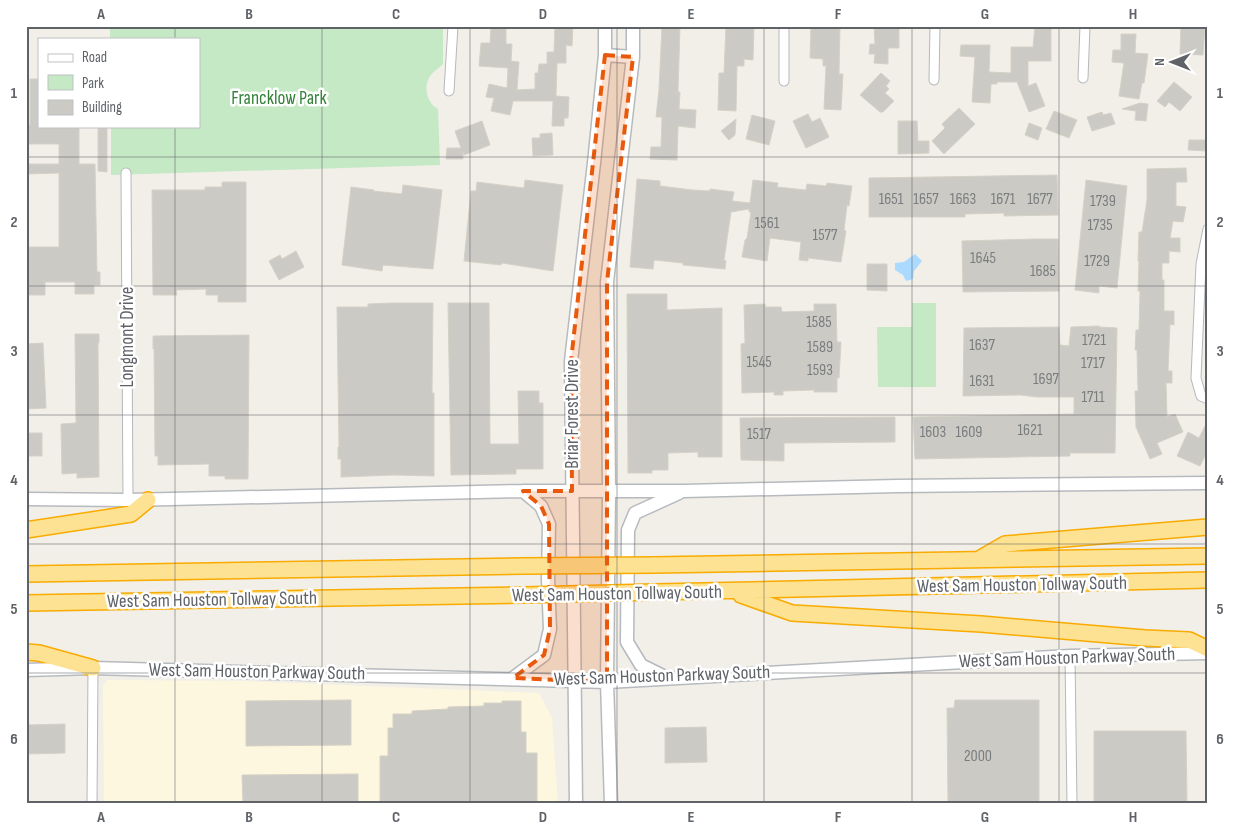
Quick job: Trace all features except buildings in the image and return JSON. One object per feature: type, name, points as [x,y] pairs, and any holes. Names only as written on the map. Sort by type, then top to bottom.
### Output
[{"type":"highway","points":[[26,530],[131,514],[148,500]]},
{"type":"highway","points":[[977,560],[1005,544],[1208,526]]},
{"type":"highway","name":"West Sam Houston Tollway South","points":[[26,574],[1208,556]]},
{"type":"highway","name":"West Sam Houston Tollway South","points":[[26,603],[733,592],[1208,580]]},
{"type":"highway","points":[[733,592],[792,613],[981,624],[1189,640],[1208,649]]},
{"type":"highway","points":[[26,652],[39,653],[93,668]]},
{"type":"main road","name":"Briar Forest Drive","points":[[576,804],[571,361],[605,55],[605,26]]},
{"type":"main road","name":"Briar Forest Drive","points":[[611,804],[607,682],[609,492],[607,282],[632,57],[633,26]]},
{"type":"main road","points":[[605,55],[632,57]]},
{"type":"main road","points":[[26,498],[148,500],[523,491],[609,492],[898,486],[1208,483]]},
{"type":"main road","points":[[513,678],[544,655],[550,629],[548,579],[549,524],[542,506],[523,491]]},
{"type":"main road","points":[[671,679],[641,665],[627,642],[628,530],[634,513],[684,491]]},
{"type":"main road","name":"West Sam Houston Parkway South","points":[[26,670],[93,668],[607,682],[1070,656],[1208,653]]},
{"type":"street","points":[[449,91],[453,26]]},
{"type":"street","points":[[784,26],[784,81]]},
{"type":"street","points":[[934,80],[935,26]]},
{"type":"street","points":[[1083,78],[1084,26]]},
{"type":"street","name":"Longmont Drive","points":[[126,173],[128,500]]},
{"type":"street","points":[[1208,229],[1201,264],[1196,378],[1201,396],[1208,400]]},
{"type":"street","points":[[1070,656],[1072,804]]},
{"type":"street","points":[[92,804],[93,668]]},
{"type":"highlighted area","points":[[605,55],[633,57],[607,282],[607,682],[513,678],[544,655],[550,629],[549,524],[541,506],[523,491],[572,491],[571,361]]},
{"type":"shaded area","points":[[107,680],[244,681],[539,693],[552,718],[558,804],[104,804],[103,686]]},
{"type":"green space","name":"Francklow Park","points":[[110,26],[443,26],[443,64],[430,76],[426,87],[429,100],[438,109],[440,165],[111,175],[111,128],[200,128],[200,38],[110,38]]},
{"type":"green space","points":[[912,303],[936,303],[936,387],[878,387],[877,327],[912,327]]},
{"type":"water","points":[[915,254],[922,261],[914,271],[913,279],[906,281],[903,275],[895,270],[895,263],[904,262]]}]
